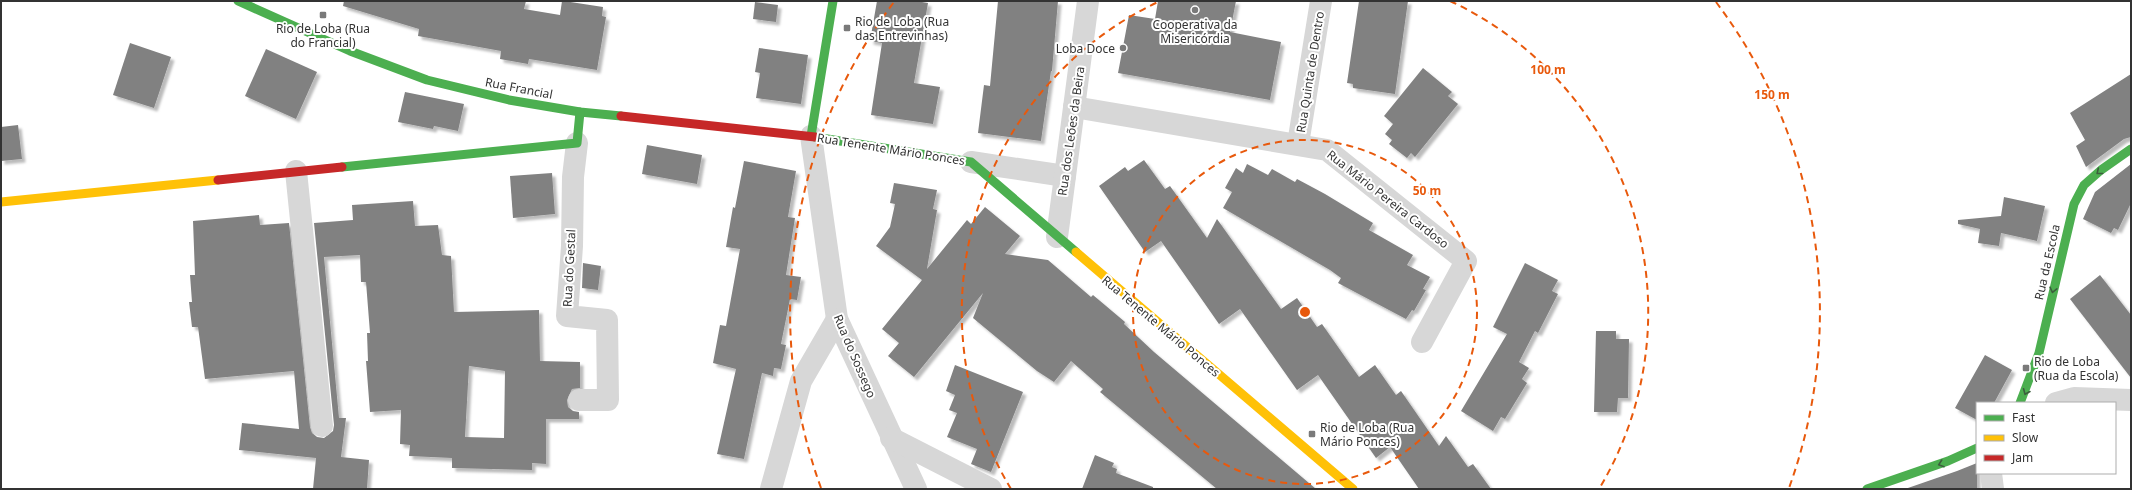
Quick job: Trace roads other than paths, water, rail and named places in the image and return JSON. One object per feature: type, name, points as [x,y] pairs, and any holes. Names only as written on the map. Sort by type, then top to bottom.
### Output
[{"type":"street","name":"Rua Francial","points":[[238,1],[344,48],[427,80],[509,100],[580,112],[811,136]]},
{"type":"street","points":[[811,136],[833,1]]},
{"type":"street","name":"Rua dos Leões da Beira","points":[[1057,237],[1088,1]]},
{"type":"street","name":"Rua Quinta de Dentro","points":[[1298,144],[1321,1]]},
{"type":"street","name":"Rua Mário Pereira Cardoso","points":[[1074,107],[1327,150],[1466,261],[1422,342]]},
{"type":"street","points":[[1,202],[577,143],[580,112]]},
{"type":"street","name":"Rua Tenente Mário Ponces","points":[[811,136],[1065,176]]},
{"type":"street","name":"Rua do Sossego","points":[[811,136],[837,319],[916,489]]},
{"type":"street","name":"Rua do Gestal","points":[[577,143],[573,177],[572,246],[567,316],[607,320],[608,400],[579,400]]},
{"type":"street","name":"Rua da Escola","points":[[2021,402],[2026,393],[2039,353],[2074,204],[2084,185],[2101,170],[2131,149]]},
{"type":"street","name":"Rua Tenente Mário Ponces","points":[[971,162],[1353,489]]},
{"type":"street","points":[[296,172],[322,426]]},
{"type":"street","points":[[771,489],[801,381],[837,319]]},
{"type":"street","points":[[2060,402],[2074,398],[2131,400]]},
{"type":"street","points":[[891,438],[991,489]]},
{"type":"street","points":[[1867,489],[1948,461],[1976,448]]},
{"type":"street","points":[[1991,474],[1993,489]]},
{"type":"place","name":"Cooperativa da Misericórdia","points":[[1195,10]]},
{"type":"place","name":"Rio de Loba (Rua do Francial)","points":[[323,15]]},
{"type":"place","name":"Rio de Loba (Rua das Entrevinhas)","points":[[847,28]]},
{"type":"place","name":"Loba Doce","points":[[1123,48]]},
{"type":"place","name":"Rio de Loba (Rua da Escola)","points":[[2026,368]]},
{"type":"place","name":"Rio de Loba (Rua Mário Ponces)","points":[[1312,434]]}]
